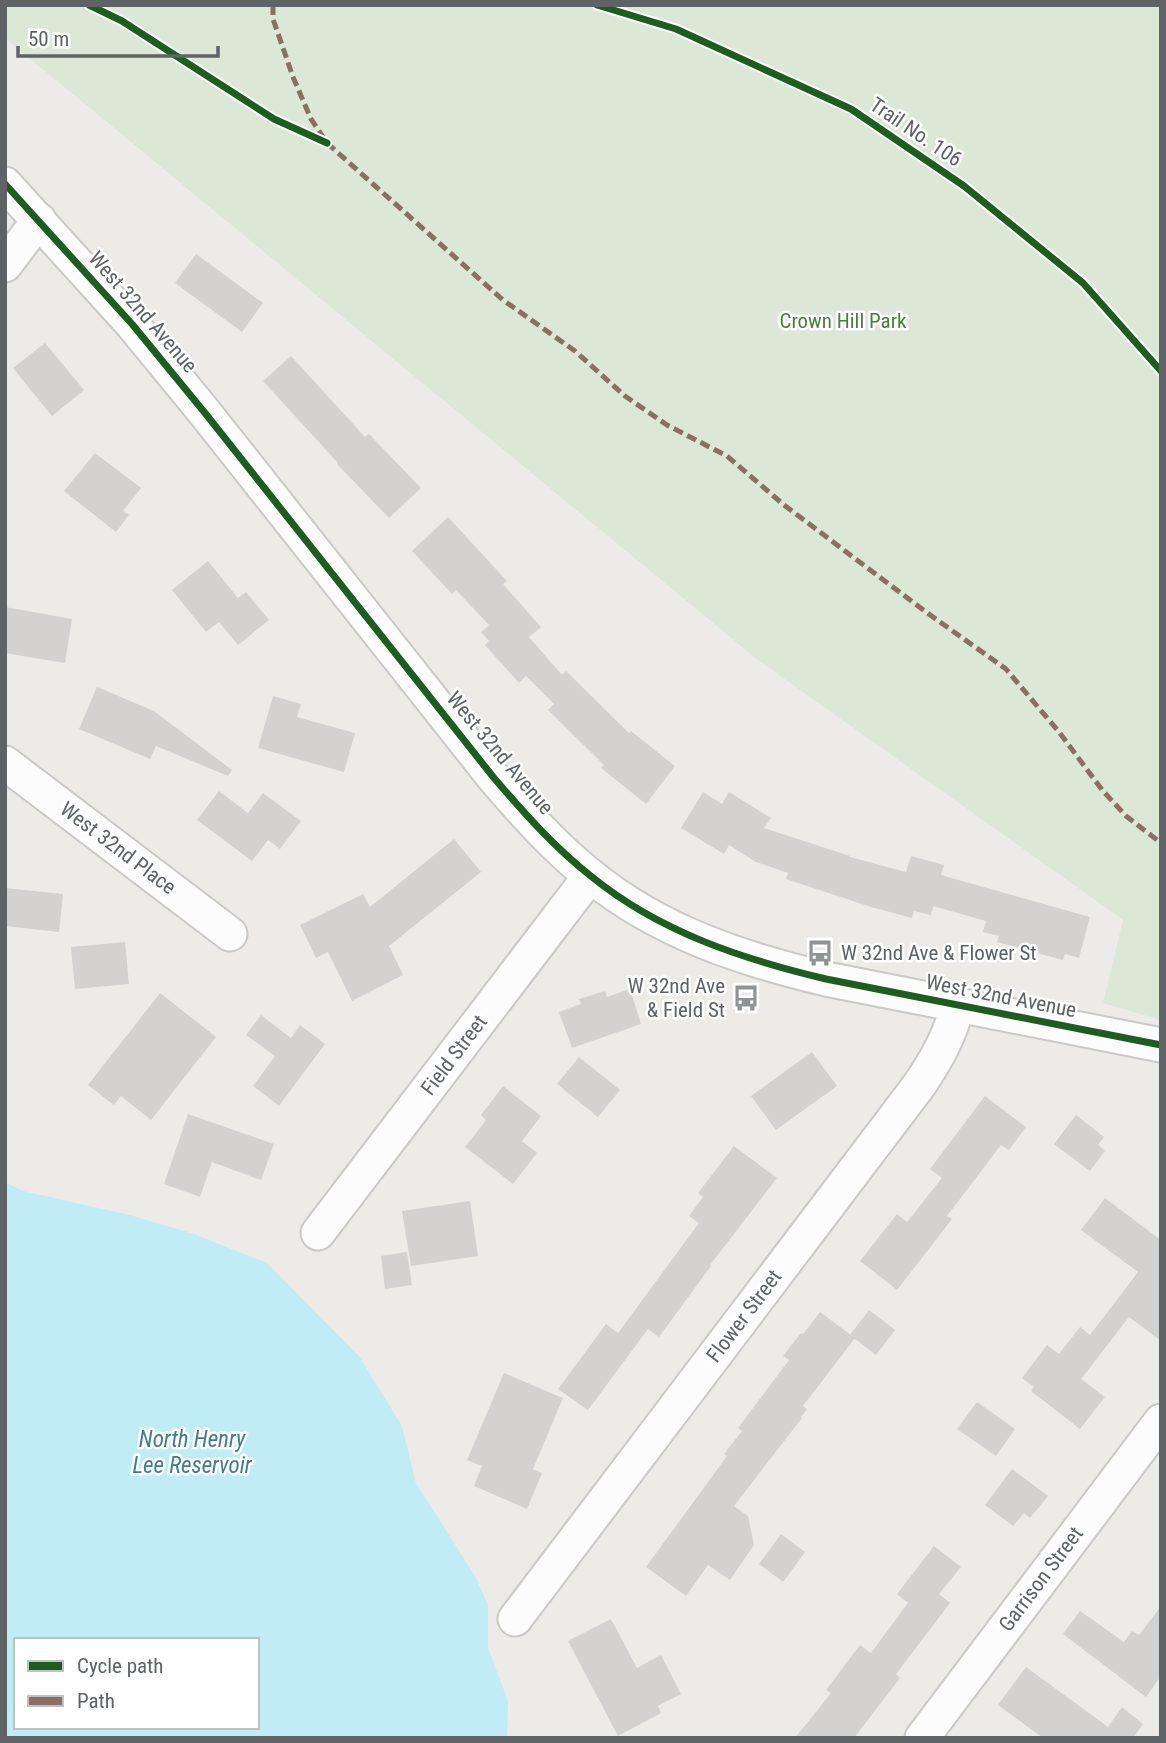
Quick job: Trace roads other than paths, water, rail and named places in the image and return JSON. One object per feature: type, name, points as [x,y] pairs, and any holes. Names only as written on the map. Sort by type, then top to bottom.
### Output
[{"type":"street","name":"West 32nd Avenue","points":[[5,184],[132,324],[494,778],[560,850],[590,876],[655,919],[717,948],[782,968],[1161,1045]]},
{"type":"street","points":[[5,265],[39,220]]},
{"type":"street","name":"West 32nd Place","points":[[5,763],[230,934]]},
{"type":"street","name":"Field Street","points":[[318,1233],[590,876]]},
{"type":"street","name":"Flower Street","points":[[516,1619],[920,1084],[940,1052],[958,1005]]},
{"type":"street","name":"Garrison Street","points":[[922,1738],[1161,1421]]},
{"type":"water","name":"North Henry Lee Reservoir","points":[[5,1182],[23,1191],[130,1215],[194,1234],[267,1263],[359,1356],[402,1426],[416,1483],[475,1576],[488,1605],[488,1648],[508,1701],[507,1738],[5,1738]]},
{"type":"place","name":"W 32nd Ave & Flower St","points":[[820,953]]},
{"type":"place","name":"W 32nd Ave & Field St","points":[[746,998]]},
{"type":"park label","name":"Crown Hill Park","points":[[843,321]]}]
